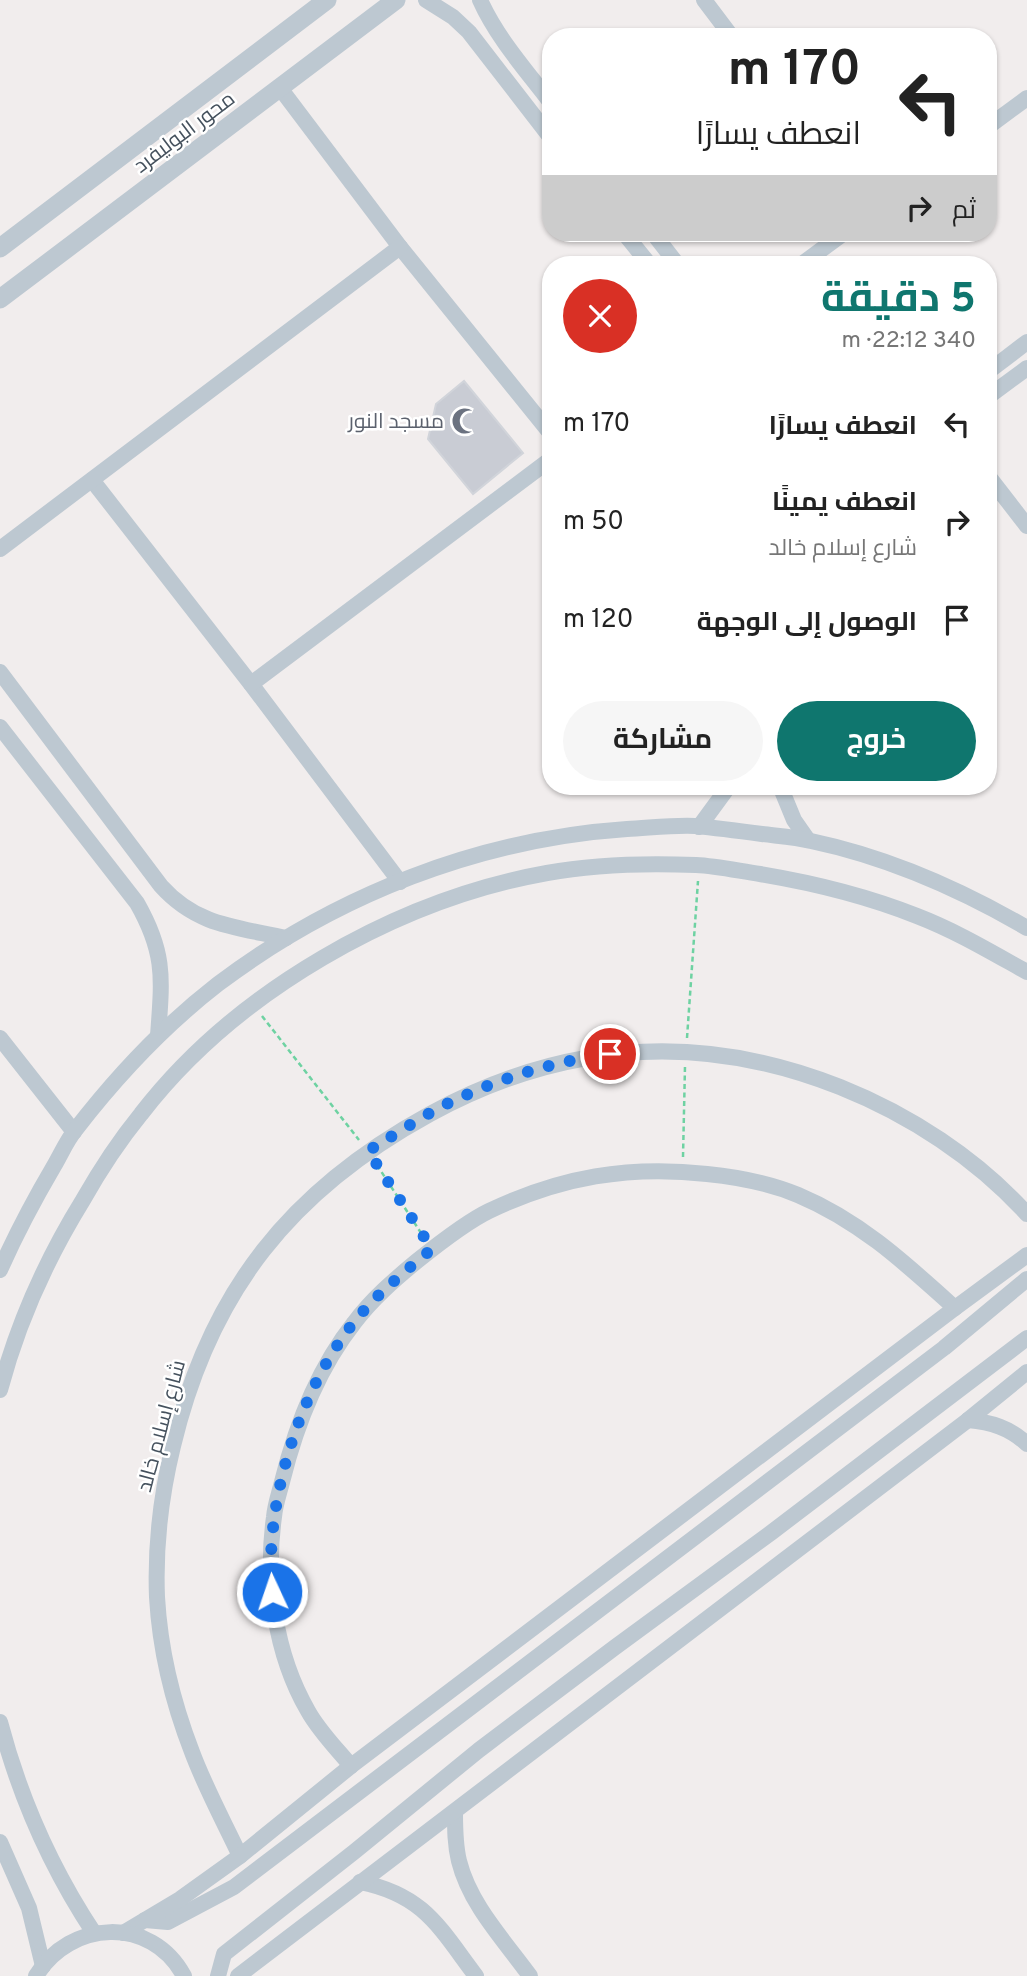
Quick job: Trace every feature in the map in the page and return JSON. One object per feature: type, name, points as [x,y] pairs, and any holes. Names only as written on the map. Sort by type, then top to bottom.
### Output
[{"type":"street","name":"محور البوليفرد","points":[[0,248],[327,0]]},
{"type":"street","name":"محور البوليفرد","points":[[0,299],[396,0]]},
{"type":"street","points":[[426,0],[469,32],[542,126]]},
{"type":"street","points":[[480,0],[502,39],[542,91]]},
{"type":"street","points":[[707,1],[726,28]]},
{"type":"street","points":[[280,88],[400,247],[542,423]]},
{"type":"street","points":[[997,120],[1027,98]]},
{"type":"street","points":[[631,242],[643,256]]},
{"type":"street","points":[[660,242],[671,256]]},
{"type":"street","points":[[813,256],[832,242]]},
{"type":"street","points":[[0,549],[400,247]]},
{"type":"street","points":[[997,365],[1027,342]]},
{"type":"street","points":[[997,390],[1027,368]]},
{"type":"street","points":[[251,684],[542,467]]},
{"type":"street","points":[[92,480],[400,881]]},
{"type":"street","points":[[997,487],[1027,526]]},
{"type":"street","points":[[0,672],[173,899],[203,918],[286,938]]},
{"type":"street","points":[[0,727],[137,903],[150,926],[158,950],[162,976],[158,1036]]},
{"type":"street","points":[[699,827],[722,795]]},
{"type":"street","points":[[784,795],[794,820],[808,840]]},
{"type":"street","points":[[0,1270],[40,1189],[74,1132],[158,1036],[216,985],[286,938],[331,912],[400,881],[456,861],[521,843],[588,832],[699,827],[808,840],[857,853],[921,875],[983,903],[1027,928]]},
{"type":"street","points":[[0,1390],[21,1321],[40,1277],[62,1234],[111,1154],[141,1112],[181,1069],[253,1005],[320,960],[371,931],[425,908],[481,889],[547,873],[617,865],[699,865],[801,881],[860,896],[940,926],[1027,972]]},
{"type":"street","points":[[0,1038],[74,1132]]},
{"type":"street","name":"شارع إسلام خالد","points":[[240,1856],[193,1755],[169,1678],[160,1624],[157,1556],[160,1515],[166,1475],[184,1401],[210,1336],[226,1305],[258,1256],[288,1220],[322,1188],[368,1151],[464,1095],[517,1074],[572,1060],[606,1055],[686,1051],[776,1066],[820,1079],[862,1096],[942,1141],[1013,1198],[1027,1214]]},
{"type":"street","points":[[351,1766],[308,1712],[288,1666],[275,1617],[270,1566],[274,1516],[301,1415],[324,1367],[354,1322],[390,1283],[432,1249],[487,1212],[549,1186],[615,1172],[682,1171],[740,1177],[796,1194],[849,1220],[896,1254],[955,1308]]},
{"type":"street","points":[[123,1933],[180,1899],[240,1856],[351,1766],[1027,1255]]},
{"type":"street","points":[[145,1920],[168,1922],[234,1887],[944,1348],[1027,1279]]},
{"type":"street","points":[[218,1976],[224,1954],[479,1750],[1027,1338]]},
{"type":"street","points":[[238,1976],[968,1420],[1027,1372]]},
{"type":"street","points":[[968,1420],[1003,1427],[1027,1444]]},
{"type":"street","points":[[0,1722],[21,1789],[55,1871],[94,1933]]},
{"type":"street","points":[[455,1812],[455,1837],[466,1883],[477,1905],[530,1976]]},
{"type":"street","points":[[0,1842],[29,1908],[39,1971]]},
{"type":"street","points":[[359,1882],[383,1886],[423,1909],[476,1976]]},
{"type":"street","points":[[39,1971],[65,1945],[79,1938],[94,1933],[123,1933],[140,1937],[155,1945],[169,1955],[184,1976]]},
{"type":"path","points":[[682,1171],[686,1051],[699,865]]},
{"type":"path","points":[[253,1005],[368,1151],[432,1249]]},
{"type":"building","name":"مسجد النور","points":[[464,381],[523,453],[473,494],[428,439],[436,404]]},
{"type":"place","name":"مسجد النور","points":[[465,421]]},
{"type":"route","points":[[272,1592],[270,1566],[274,1516],[301,1415],[324,1367],[354,1322],[390,1283],[432,1249],[368,1151],[464,1095],[517,1074],[572,1060],[610,1054]]}]
